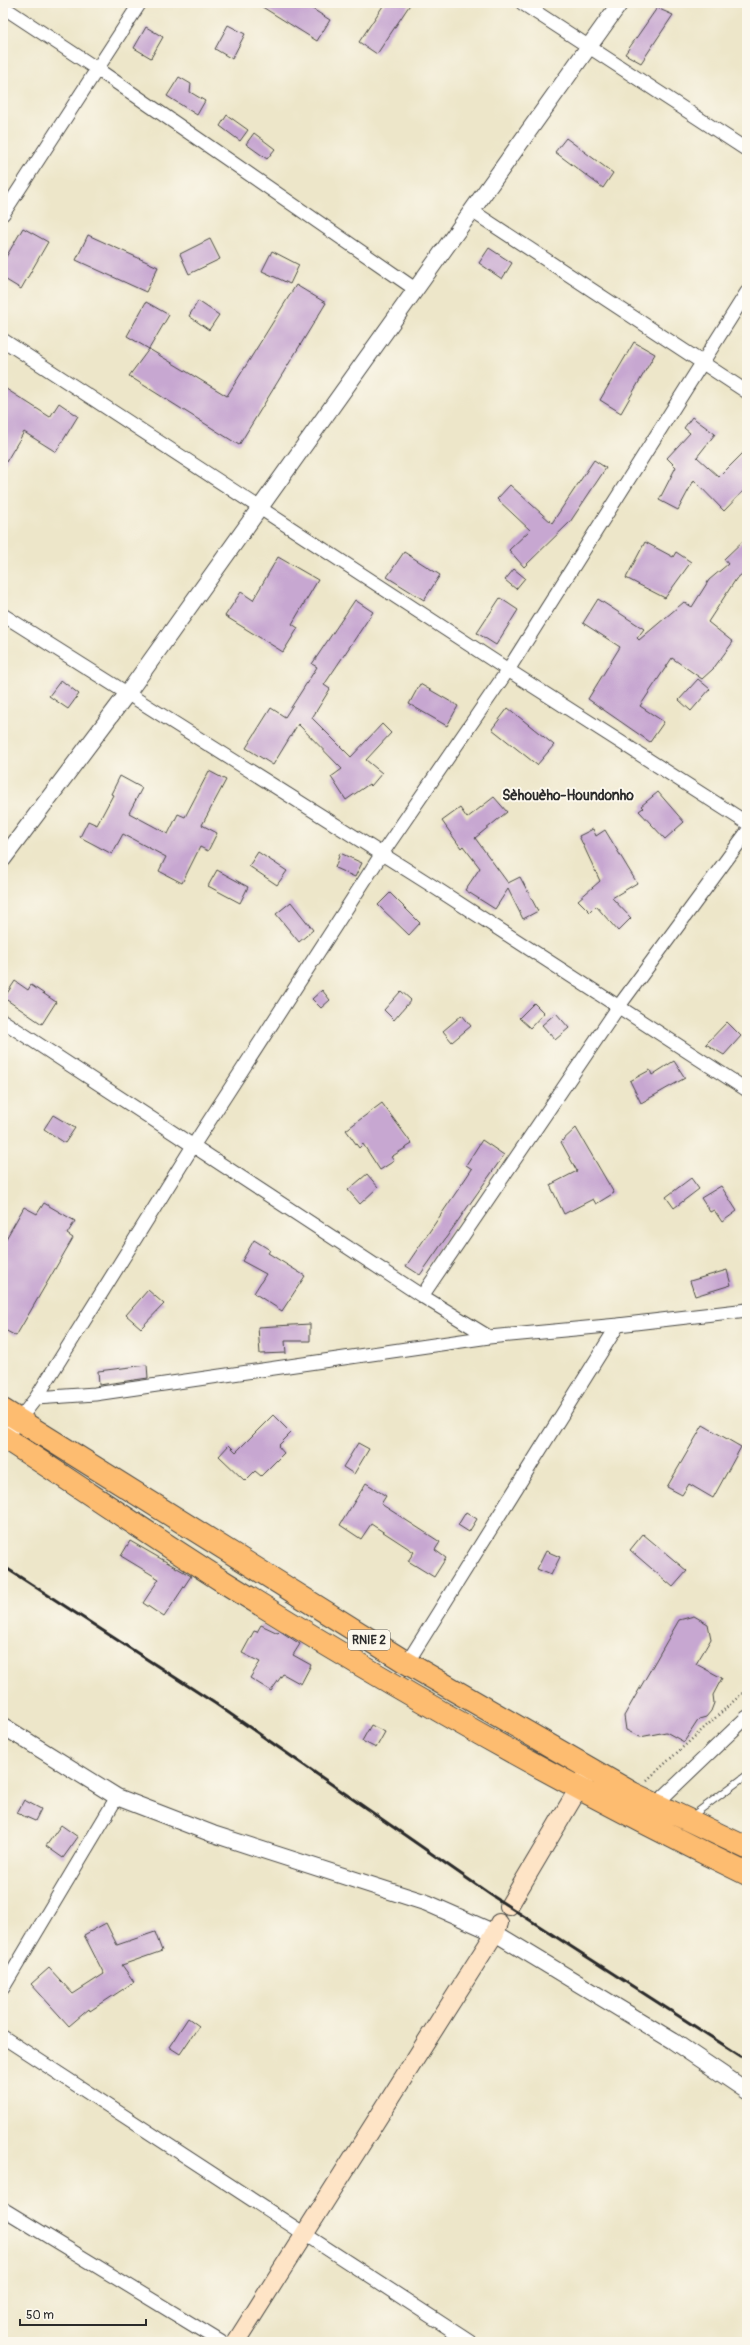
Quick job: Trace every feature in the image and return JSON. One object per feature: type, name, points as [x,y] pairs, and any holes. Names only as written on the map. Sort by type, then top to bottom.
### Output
[{"type":"highway","name":"RNIE 2","points":[[11,1415],[407,1663],[632,1793],[747,1848]]},
{"type":"highway","name":"RNIE 2","points":[[4,1437],[224,1582],[389,1682],[579,1790],[747,1874]]},
{"type":"highway","points":[[224,1582],[238,1558]]},
{"type":"highway","points":[[452,1718],[464,1695]]},
{"type":"main road","points":[[509,1906],[579,1790],[590,1769]]},
{"type":"main road","points":[[236,2342],[497,1928]]},
{"type":"street","points":[[3,214],[140,3]]},
{"type":"street","points":[[522,3],[747,150]]},
{"type":"street","points":[[3,858],[127,694],[620,3]]},
{"type":"street","points":[[3,7],[97,69],[415,289]]},
{"type":"street","points":[[472,211],[747,392]]},
{"type":"street","points":[[4,1437],[11,1415],[36,1398],[193,1146],[381,855],[508,670],[747,292]]},
{"type":"street","points":[[3,340],[508,670],[747,823]]},
{"type":"street","points":[[3,615],[619,1006],[747,1090]]},
{"type":"street","points":[[422,1296],[619,1006],[747,832]]},
{"type":"street","points":[[3,1022],[422,1296],[489,1336]]},
{"type":"street","points":[[36,1398],[94,1394],[489,1336],[618,1325],[747,1310]]},
{"type":"street","points":[[407,1663],[618,1325]]},
{"type":"street","points":[[656,1804],[747,1717]]},
{"type":"street","points":[[3,1726],[117,1797],[213,1834],[426,1903],[497,1928],[673,2041],[747,2091]]},
{"type":"street","points":[[3,1988],[117,1797]]},
{"type":"street","points":[[3,2037],[470,2342]]},
{"type":"street","points":[[3,2209],[221,2342]]},
{"type":"lane","points":[[687,1819],[747,1775]]},
{"type":"path","points":[[632,1793],[747,1689]]},
{"type":"building","points":[[256,3],[303,3],[330,20],[317,41]]},
{"type":"building","points":[[385,3],[411,3],[377,54],[359,42]]},
{"type":"building","points":[[657,8],[673,15],[641,63],[625,54]]},
{"type":"building","points":[[228,25],[245,34],[232,59],[215,49]]},
{"type":"building","points":[[146,27],[163,37],[151,58],[134,48]]},
{"type":"building","points":[[179,77],[191,84],[190,92],[205,101],[197,115],[167,96]]},
{"type":"building","points":[[227,115],[248,130],[240,141],[220,126]]},
{"type":"building","points":[[254,133],[275,149],[267,159],[246,144]]},
{"type":"building","points":[[566,138],[613,173],[603,188],[555,152]]},
{"type":"building","points":[[23,228],[48,242],[21,289],[3,278],[3,262]]},
{"type":"building","points":[[88,235],[158,267],[146,292],[76,260]]},
{"type":"building","points":[[210,239],[220,259],[189,274],[180,254]]},
{"type":"building","points":[[489,248],[512,263],[502,279],[479,263]]},
{"type":"building","points":[[272,251],[299,265],[290,284],[262,271]]},
{"type":"building","points":[[296,285],[326,303],[239,445],[129,376],[149,349],[227,396]]},
{"type":"building","points":[[198,301],[219,315],[209,330],[189,316]]},
{"type":"building","points":[[146,302],[169,315],[149,349],[127,336]]},
{"type":"building","points":[[634,342],[655,354],[621,413],[600,400]]},
{"type":"building","points":[[3,387],[50,417],[59,403],[78,416],[56,452],[24,432],[3,467]]},
{"type":"building","points":[[692,417],[715,434],[697,457],[719,477],[747,449],[747,487],[724,511],[694,480],[678,510],[659,500],[676,467],[667,458],[690,433],[684,428]]},
{"type":"building","points":[[594,460],[606,468],[570,522],[524,567],[509,550],[530,530],[497,499],[510,485],[552,523]]},
{"type":"building","points":[[747,537],[747,570],[736,579],[708,622],[733,642],[713,669],[702,679],[672,658],[640,706],[664,722],[650,742],[588,699],[620,647],[583,623],[598,599],[644,629],[637,638],[639,640],[684,602],[692,607],[709,580],[728,564],[724,559]]},
{"type":"building","points":[[645,542],[673,557],[676,552],[691,562],[665,598],[626,578]]},
{"type":"building","points":[[404,552],[440,575],[424,600],[387,577]]},
{"type":"building","points":[[278,557],[318,580],[292,624],[298,628],[283,652],[225,616],[241,592],[253,600]]},
{"type":"building","points":[[514,569],[525,578],[516,589],[505,580]]},
{"type":"building","points":[[500,598],[518,610],[496,645],[477,633]]},
{"type":"building","points":[[355,600],[373,612],[324,685],[330,689],[312,718],[351,757],[382,724],[391,733],[366,760],[382,773],[371,786],[369,784],[346,800],[331,777],[342,769],[298,724],[273,765],[246,748],[271,708],[285,717],[317,667],[312,664]]},
{"type":"building","points":[[698,679],[710,689],[691,711],[679,700]]},
{"type":"building","points":[[61,680],[79,694],[68,709],[49,696]]},
{"type":"building","points":[[420,684],[458,706],[447,726],[409,704]]},
{"type":"building","points":[[508,708],[554,745],[537,765],[492,729]]},
{"type":"building","points":[[209,771],[226,780],[202,825],[217,833],[208,851],[200,847],[182,883],[159,871],[166,857],[123,834],[112,854],[80,837],[88,821],[97,825],[113,795],[111,794],[120,776],[142,788],[129,813],[168,834],[178,814],[185,817]]},
{"type":"building","points":[[658,792],[684,822],[665,839],[639,811],[643,808],[641,806]]},
{"type":"building","points":[[494,797],[507,812],[475,838],[508,883],[520,877],[538,911],[523,919],[508,889],[495,909],[465,890],[480,868],[463,846],[461,848],[442,821],[460,808],[467,818]]},
{"type":"building","points":[[593,829],[596,836],[605,830],[637,883],[612,898],[631,918],[618,931],[596,906],[590,912],[578,900],[600,881],[579,836]]},
{"type":"building","points":[[258,852],[287,871],[277,885],[249,866]]},
{"type":"building","points":[[340,853],[362,863],[355,877],[335,868]]},
{"type":"building","points":[[217,870],[248,887],[240,903],[208,886]]},
{"type":"building","points":[[390,893],[420,923],[409,935],[378,905]]},
{"type":"building","points":[[291,902],[313,930],[299,942],[276,914]]},
{"type":"building","points":[[15,981],[28,990],[31,985],[56,1002],[42,1024],[4,998]]},
{"type":"building","points":[[322,990],[330,1000],[321,1008],[312,999]]},
{"type":"building","points":[[401,991],[411,1000],[394,1020],[384,1010]]},
{"type":"building","points":[[534,1003],[544,1013],[530,1028],[519,1018]]},
{"type":"building","points":[[556,1013],[569,1028],[555,1040],[542,1025]]},
{"type":"building","points":[[462,1015],[471,1026],[452,1042],[443,1031]]},
{"type":"building","points":[[727,1022],[741,1036],[724,1055],[706,1044]]},
{"type":"building","points":[[674,1061],[685,1078],[641,1103],[630,1081],[650,1070],[652,1075]]},
{"type":"building","points":[[382,1103],[412,1144],[391,1157],[394,1161],[380,1170],[363,1144],[359,1148],[346,1130]]},
{"type":"building","points":[[53,1115],[75,1128],[65,1143],[44,1129]]},
{"type":"building","points":[[576,1128],[614,1193],[596,1204],[593,1199],[564,1214],[550,1185],[577,1171],[561,1142]]},
{"type":"building","points":[[482,1140],[504,1155],[420,1275],[406,1266],[472,1169],[466,1165]]},
{"type":"building","points":[[367,1174],[378,1187],[360,1204],[348,1190]]},
{"type":"building","points":[[691,1178],[699,1189],[674,1208],[666,1197]]},
{"type":"building","points":[[721,1186],[737,1211],[722,1222],[714,1210],[710,1212],[701,1198]]},
{"type":"building","points":[[44,1203],[75,1221],[67,1234],[73,1238],[16,1336],[3,1329],[3,1244],[24,1207],[37,1214]]},
{"type":"building","points":[[254,1240],[270,1250],[268,1253],[305,1276],[282,1311],[254,1293],[266,1274],[242,1261]]},
{"type":"building","points":[[727,1270],[731,1285],[695,1296],[690,1281]]},
{"type":"building","points":[[148,1290],[164,1304],[141,1328],[126,1315]]},
{"type":"building","points":[[310,1324],[310,1341],[285,1341],[286,1353],[260,1354],[258,1327]]},
{"type":"building","points":[[147,1365],[148,1378],[99,1385],[98,1371]]},
{"type":"building","points":[[273,1415],[291,1433],[278,1446],[284,1453],[261,1476],[255,1471],[245,1481],[219,1456],[229,1445],[236,1452]]},
{"type":"building","points":[[703,1425],[741,1447],[713,1498],[689,1484],[682,1495],[667,1487]]},
{"type":"building","points":[[358,1443],[369,1449],[354,1474],[343,1467]]},
{"type":"building","points":[[366,1483],[386,1496],[381,1504],[440,1542],[435,1550],[446,1558],[434,1577],[408,1561],[414,1552],[371,1524],[361,1539],[340,1525]]},
{"type":"building","points":[[466,1512],[477,1519],[469,1532],[458,1525]]},
{"type":"building","points":[[643,1534],[687,1571],[673,1587],[630,1550]]},
{"type":"building","points":[[130,1541],[191,1576],[164,1617],[143,1603],[159,1579],[121,1556]]},
{"type":"building","points":[[546,1551],[560,1557],[551,1575],[537,1569]]},
{"type":"building","points":[[694,1616],[708,1624],[711,1639],[696,1664],[722,1678],[713,1695],[714,1703],[711,1711],[706,1717],[699,1719],[684,1742],[666,1732],[640,1737],[626,1730],[624,1716],[679,1620]]},
{"type":"building","points":[[261,1625],[278,1633],[280,1631],[300,1644],[293,1655],[311,1665],[301,1684],[283,1674],[271,1691],[250,1678],[260,1662],[242,1653],[254,1631],[257,1632]]},
{"type":"building","points":[[371,1725],[385,1732],[376,1748],[362,1741]]},
{"type":"building","points":[[24,1800],[41,1809],[35,1821],[17,1813]]},
{"type":"building","points":[[61,1825],[78,1837],[63,1858],[46,1846]]},
{"type":"building","points":[[106,1923],[117,1945],[155,1932],[162,1951],[122,1965],[134,1982],[90,2011],[89,2009],[69,2026],[31,1984],[49,1968],[73,1994],[104,1974],[84,1935]]},
{"type":"building","points":[[188,2018],[199,2026],[180,2054],[169,2047]]},
{"type":"railway","points":[[3,1566],[216,1704],[491,1895],[747,2060]]},
{"type":"district","name":"Sèhouèho-Houndonho","points":[[568,795]]}]
